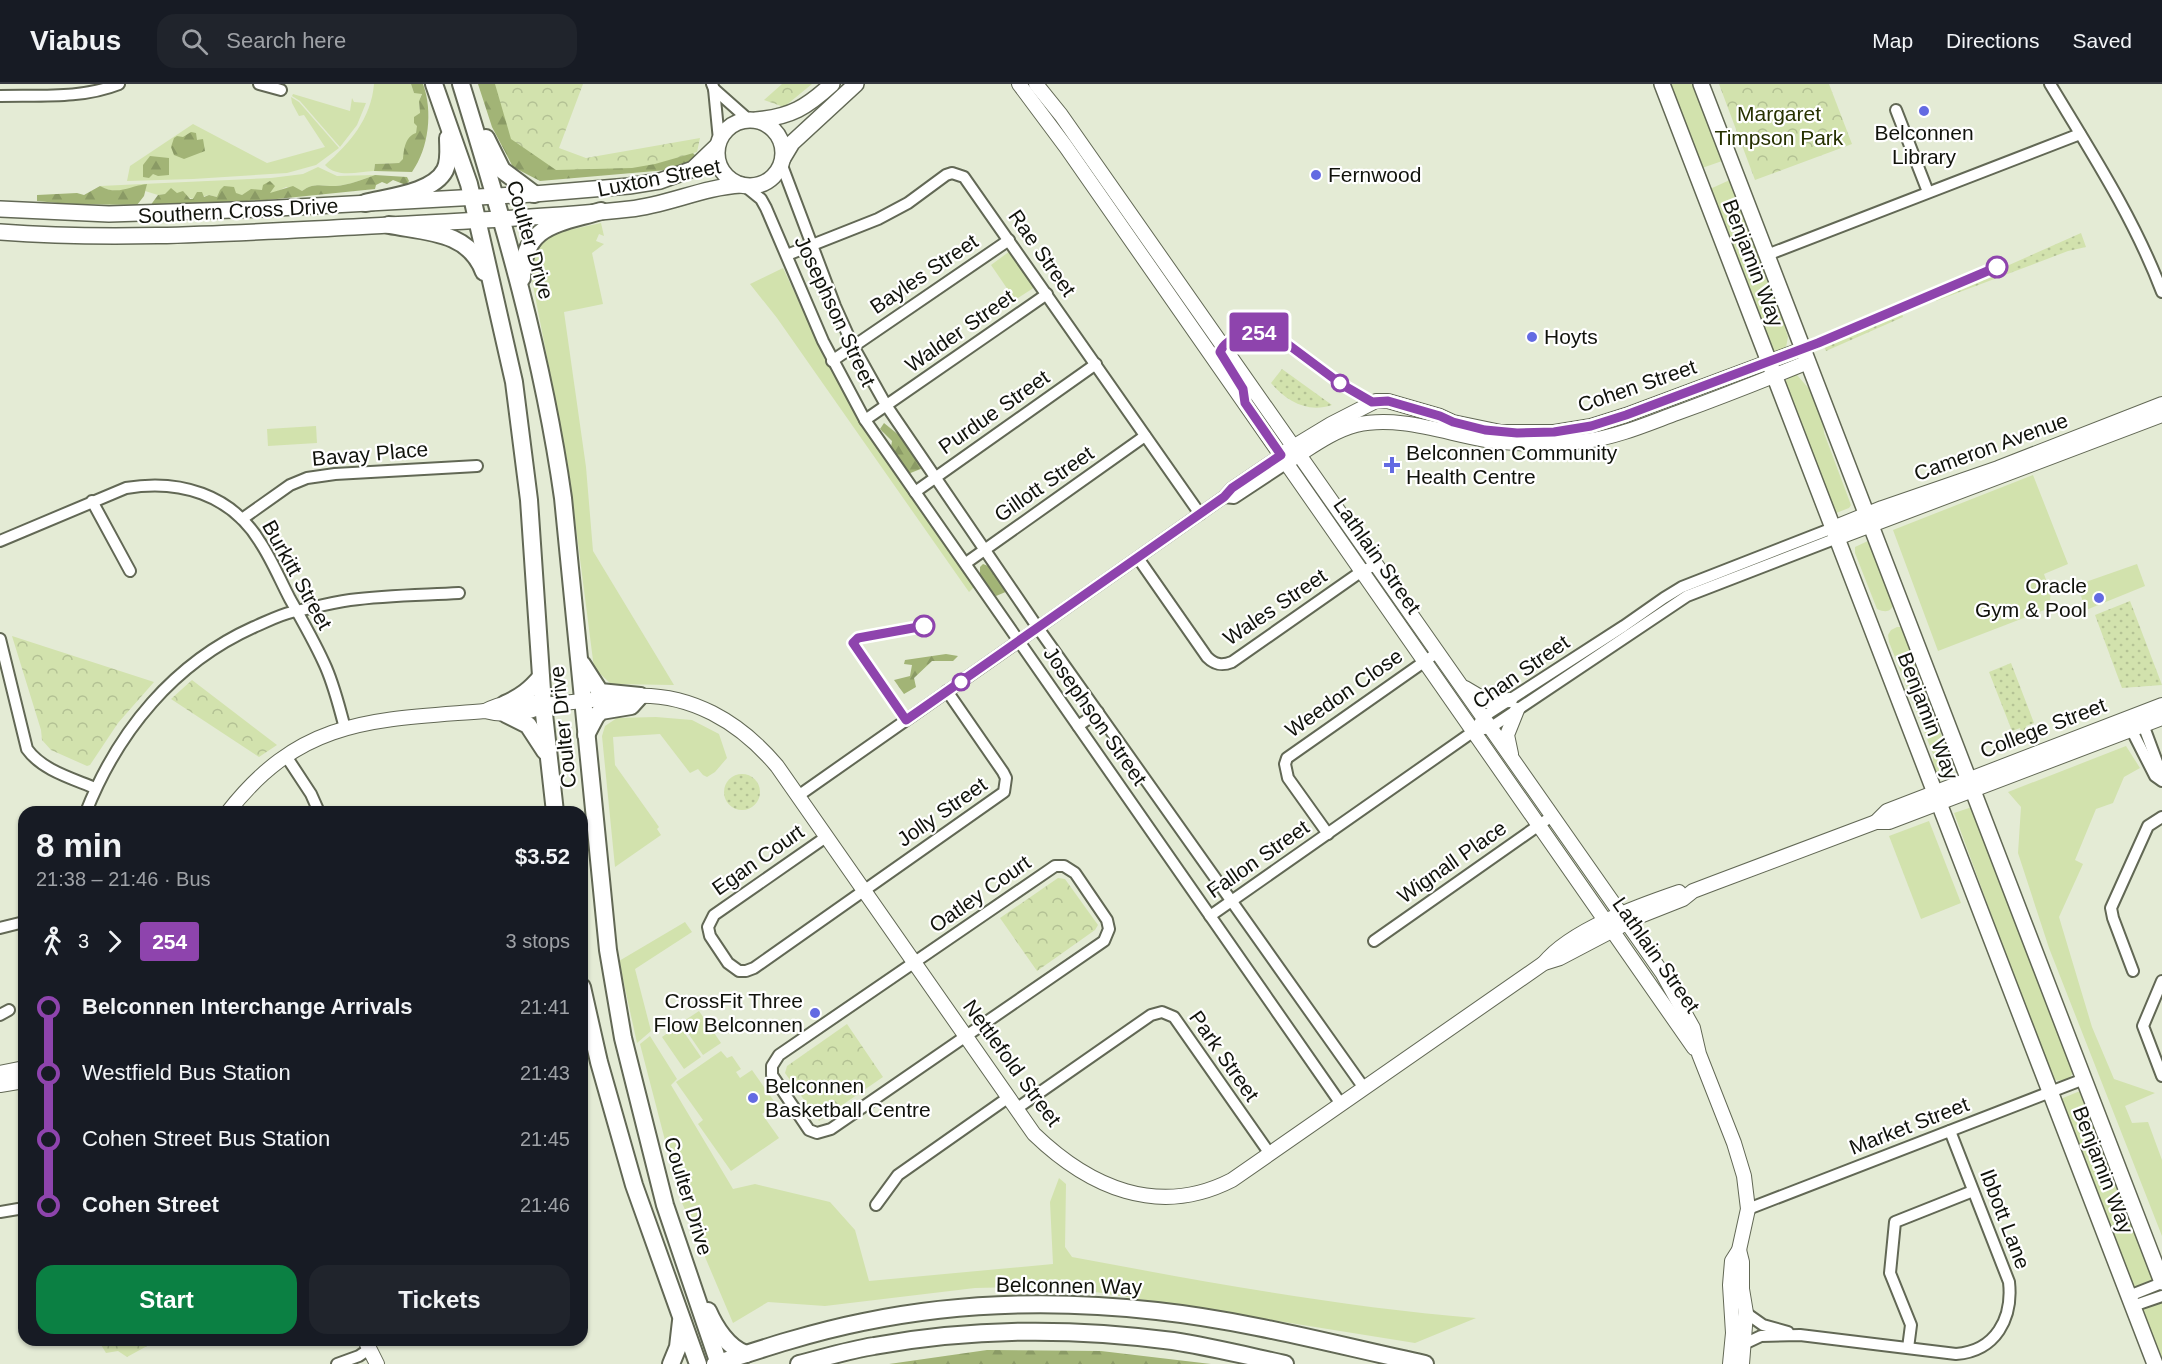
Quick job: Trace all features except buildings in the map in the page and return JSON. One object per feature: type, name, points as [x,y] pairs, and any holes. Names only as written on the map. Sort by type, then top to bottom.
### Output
[{"type":"main road","name":"Coulter Drive","points":[[434,84],[472,197],[514,382],[523,444],[534,556],[543,705],[554,806]]},
{"type":"main road","name":"Coulter Drive","points":[[461,84],[522,292],[545,387],[556,448],[563,498],[608,950],[625,1048],[664,1205],[717,1364]]},
{"type":"main road","points":[[832,84],[807,106],[795,112],[772,119],[752,120],[731,125],[718,143],[717,158],[721,170],[730,179],[743,185],[757,185],[767,181],[776,173],[792,143],[856,84]]},
{"type":"main road","name":"Benjamin Way","points":[[1662,84],[2155,1364]]},
{"type":"main road","name":"Benjamin Way","points":[[1701,84],[2162,1282]]},
{"type":"main road","points":[[467,103],[502,170],[534,194]]},
{"type":"main road","points":[[752,120],[768,125],[778,135],[783,148],[782,162]]},
{"type":"main road","points":[[365,203],[425,188],[440,178],[448,162],[448,124]]},
{"type":"main road","name":"Luxton Street","points":[[472,197],[628,186],[660,181],[693,169],[718,143]]},
{"type":"main road","name":"Luxton Street","points":[[477,219],[633,209],[724,186],[743,185]]},
{"type":"main road","points":[[597,188],[616,194],[654,191],[665,194],[669,200]]},
{"type":"main road","name":"Southern Cross Drive","points":[[0,207],[109,214],[260,209],[472,197]]},
{"type":"main road","points":[[260,209],[263,232]]},
{"type":"main road","points":[[522,292],[523,263],[532,239],[549,227],[601,211]]},
{"type":"main road","name":"Southern Cross Drive","points":[[0,232],[107,237],[263,232],[477,219]]},
{"type":"main road","points":[[389,225],[444,235],[457,239],[469,247],[481,263],[500,318]]},
{"type":"main road","points":[[578,658],[600,692],[640,696]]},
{"type":"main road","points":[[541,676],[531,690],[505,709],[528,725],[549,757]]},
{"type":"main road","points":[[586,735],[601,711],[631,706],[640,696]]},
{"type":"main road","points":[[588,1013],[599,1062],[649,1230],[698,1364]]},
{"type":"main road","points":[[664,1205],[680,1233],[712,1319],[734,1348],[746,1353]]},
{"type":"main road","name":"Belconnen Way","points":[[717,1364],[820,1331],[916,1313],[995,1306],[1063,1305],[1158,1311],[1219,1320],[1425,1364]]},
{"type":"main road","points":[[671,1364],[678,1347],[681,1318]]},
{"type":"main road","points":[[799,1364],[872,1346],[917,1339],[1028,1332],[1100,1334],[1173,1341],[1285,1364]]},
{"type":"main road","points":[[806,1364],[824,1357]]},
{"type":"street","points":[[0,96],[64,89],[93,93],[119,84]]},
{"type":"street","points":[[259,84],[281,90]]},
{"type":"street","name":"Lathlain Street","points":[[1019,84],[1073,157],[1699,1054]]},
{"type":"street","name":"Lathlain Street","points":[[1036,84],[1297,450],[1663,974],[1688,1018],[1744,1176],[1748,1209],[1739,1250],[1732,1261],[1730,1364]]},
{"type":"street","points":[[2050,84],[2120,201],[2143,246],[2162,292]]},
{"type":"street","points":[[713,86],[752,120]]},
{"type":"street","points":[[713,86],[718,143]]},
{"type":"street","points":[[1896,110],[1929,192]]},
{"type":"street","points":[[1767,255],[2080,134]]},
{"type":"street","name":"Josephson Street","points":[[782,162],[835,306],[853,346],[886,405],[1038,628],[1364,1088]]},
{"type":"street","name":"Rae Street","points":[[787,255],[878,219],[908,203],[946,175],[952,173],[964,177],[1200,514]]},
{"type":"street","name":"Josephson Street","points":[[743,185],[761,199],[766,208],[832,361],[865,420],[1341,1104]]},
{"type":"street","name":"Bayles Street","points":[[832,361],[1009,240]]},
{"type":"street","name":"Walder Street","points":[[865,420],[1047,294]]},
{"type":"street","name":"Cohen Street","points":[[1297,450],[1343,429],[1375,422],[1431,427],[1517,444],[1588,441],[1628,431],[1774,376],[1805,355]]},
{"type":"street","name":"Cohen Street","points":[[798,796],[1224,497],[1234,498],[1331,424],[1376,401],[1388,401],[1453,422],[1501,432],[1554,432],[1591,426],[1626,415],[1768,361],[1805,355]]},
{"type":"street","name":"Purdue Street","points":[[915,492],[1096,364]]},
{"type":"street","name":"Cameron Avenue","points":[[1835,533],[2162,405]]},
{"type":"street","name":"Cameron Avenue","points":[[1869,520],[2002,477],[2162,415]]},
{"type":"street","name":"Gillott Street","points":[[966,563],[1145,436]]},
{"type":"street","name":"Bavay Place","points":[[242,519],[290,485],[316,476],[477,465]]},
{"type":"street","name":"Burkitt Street","points":[[0,541],[126,488],[146,484],[167,485],[188,488],[209,496],[242,519],[260,542],[325,664],[345,728]]},
{"type":"street","points":[[92,501],[130,571]]},
{"type":"street","name":"Chan Street","points":[[1474,731],[1655,603],[1682,587],[1835,533]]},
{"type":"street","name":"Wales Street","points":[[1138,558],[1207,657],[1219,665],[1232,662],[1362,571],[1376,565]]},
{"type":"street","points":[[88,806],[95,788],[117,748],[162,690],[185,670],[234,636],[291,612],[351,600],[459,593]]},
{"type":"street","points":[[0,639],[27,749],[33,758],[46,767],[95,788]]},
{"type":"street","name":"Weedon Close","points":[[1328,834],[1288,778],[1285,764],[1287,758],[1438,652]]},
{"type":"street","points":[[1461,686],[1487,701],[1513,705],[1507,735],[1513,760]]},
{"type":"street","name":"Jolly Street","points":[[864,891],[1004,792],[1006,777],[947,691]]},
{"type":"street","name":"Nettlefold Street","points":[[233,806],[254,781],[286,756],[322,736],[376,720],[485,711],[498,714],[505,709],[533,711],[543,705],[640,696],[683,700],[731,722],[761,747],[798,796],[1034,1134],[1069,1165],[1103,1184],[1139,1195],[1164,1197],[1199,1193],[1232,1180],[1544,963],[1560,958],[1623,919]]},
{"type":"street","name":"College Street","points":[[1623,919],[1683,899],[1693,891],[1876,822],[1889,822],[1937,798],[2134,722],[2162,705]]},
{"type":"street","points":[[1078,726],[1098,712]]},
{"type":"street","name":"College Street","points":[[2134,722],[2162,717]]},
{"type":"street","points":[[2134,722],[2161,773],[2161,779]]},
{"type":"street","points":[[1328,834],[1474,731]]},
{"type":"street","points":[[286,756],[316,806]]},
{"type":"street","name":"Wignall Place","points":[[1374,940],[1552,816]]},
{"type":"street","points":[[2133,971],[2111,908],[2148,826],[2162,817]]},
{"type":"street","name":"Fallon Street","points":[[1210,916],[1328,834]]},
{"type":"street","name":"Egan Court","points":[[826,837],[714,915],[708,927],[710,936],[727,962],[740,971],[754,968],[864,891]]},
{"type":"street","name":"Oatley Court","points":[[1055,866],[1064,866],[1075,873],[1107,920],[1109,929],[1107,937],[830,1130],[817,1133],[805,1126],[774,1079],[771,1070],[773,1062],[779,1055],[914,962],[1055,866]]},
{"type":"street","points":[[0,928],[18,924]]},
{"type":"street","points":[[2162,981],[2143,1026],[2162,1076]]},
{"type":"street","name":"Park Street","points":[[1012,1103],[1151,1015],[1162,1012],[1174,1017],[1270,1154]]},
{"type":"street","points":[[0,1073],[18,1069]]},
{"type":"street","name":"Market Street","points":[[1748,1209],[2084,1079]]},
{"type":"street","points":[[0,1085],[18,1082]]},
{"type":"street","points":[[876,1205],[897,1175],[1012,1103]]},
{"type":"street","name":"Ibbott Lane","points":[[1800,1335],[1965,1353],[1990,1340],[2000,1330],[2008,1314],[2009,1282],[1950,1131]]},
{"type":"street","points":[[1908,1348],[1911,1325],[1890,1273],[1895,1222],[1973,1191]]},
{"type":"street","points":[[0,1212],[18,1209]]},
{"type":"street","name":"Lathlain Street","points":[[1739,1250],[1746,1313],[1742,1364]]},
{"type":"street","points":[[2131,1301],[2162,1282]]},
{"type":"street","points":[[2131,1301],[2162,1296]]},
{"type":"street","points":[[1746,1313],[1763,1325],[1800,1335]]},
{"type":"street","points":[[1744,1344],[1761,1336],[1800,1335]]},
{"type":"street","points":[[337,1364],[359,1356],[366,1346]]},
{"type":"street","points":[[368,1346],[377,1364]]},
{"type":"green space","points":[[374,84],[411,84],[414,93],[422,93],[419,101],[420,113],[416,134],[404,159],[399,163],[375,164],[374,171],[335,172],[325,165],[358,129],[369,108]]},
{"type":"green space","points":[[411,84],[423,84],[428,106],[426,141],[418,162],[412,172],[374,171],[375,164],[399,163],[403,159],[407,140],[416,133],[417,126],[414,123],[414,117],[420,113],[419,101],[422,94],[414,93]]},
{"type":"green space","points":[[478,84],[570,84],[548,156],[583,167],[688,148],[698,158],[667,170],[540,181],[513,167],[492,127]]},
{"type":"green space","points":[[495,84],[583,84],[559,148],[586,158],[700,138],[697,152],[632,168],[556,170],[511,139]]},
{"type":"green space","points":[[782,84],[812,84],[784,107],[764,100]]},
{"type":"green space","points":[[1671,84],[1696,84],[1725,160],[1702,168]]},
{"type":"green space","name":"Margaret Timpson Park","points":[[1719,84],[1829,84],[1852,144],[1755,180]]},
{"type":"green space","points":[[293,94],[350,111],[352,98],[354,102],[366,103],[357,125],[340,147],[300,101],[292,96]]},
{"type":"green space","points":[[291,97],[299,102],[339,148],[316,165],[287,173],[127,181],[130,166],[193,124],[267,163],[325,147],[304,115],[299,116]]},
{"type":"green space","points":[[191,132],[196,133],[197,140],[203,139],[205,151],[184,159],[174,155],[171,147],[174,138],[183,137]]},
{"type":"green space","points":[[150,156],[169,158],[169,175],[153,174],[149,178],[143,177],[143,165]]},
{"type":"green space","points":[[318,167],[337,176],[375,175],[347,184],[317,185],[302,191],[286,187],[269,194],[262,190],[242,195],[217,197],[209,195],[193,199],[177,193],[158,195],[145,191],[146,185],[120,191],[100,186],[271,178],[303,174]]},
{"type":"green space","points":[[375,175],[407,177],[409,181],[406,185],[393,180],[387,184],[382,182],[376,185],[375,189],[267,200],[150,206],[158,195],[165,194],[171,188],[177,193],[183,191],[190,199],[193,199],[197,192],[202,192],[204,197],[209,195],[217,197],[224,186],[234,187],[236,193],[242,195],[251,189],[262,190],[263,185],[270,181],[275,186],[270,193],[293,186],[302,191],[317,185],[347,184]]},
{"type":"green space","points":[[1732,179],[1762,258],[1788,337],[1785,352],[1773,357],[1710,189]]},
{"type":"green space","points":[[147,184],[144,196],[137,205],[37,201],[37,195],[77,193],[84,195],[100,186],[118,190]]},
{"type":"green space","points":[[601,223],[604,236],[599,234],[596,241],[604,244],[592,253],[603,304],[564,312],[586,467],[593,551],[674,685],[611,684],[594,668],[568,465],[530,270],[533,251],[546,235]]},
{"type":"green space","points":[[2081,233],[2086,247],[2068,251],[1936,301],[1935,298]]},
{"type":"green space","points":[[1010,251],[1035,287],[1015,300],[991,265]]},
{"type":"green space","points":[[783,268],[829,365],[860,422],[974,587],[969,592],[777,318],[750,284]]},
{"type":"green space","points":[[1902,313],[1903,317],[1826,351],[1824,347]]},
{"type":"green space","points":[[1282,369],[1332,405],[1306,407],[1284,396],[1271,383]]},
{"type":"green space","points":[[1790,375],[1797,375],[1810,390],[1823,419],[1824,433],[1851,505],[1849,508],[1836,513],[1832,508],[1785,382]]},
{"type":"green space","points":[[884,423],[900,436],[923,468],[908,474],[891,447],[892,441],[880,429]]},
{"type":"green space","points":[[316,426],[317,443],[268,446],[267,429]]},
{"type":"green space","points":[[2033,475],[2068,564],[2044,574],[2050,595],[2047,609],[1938,651],[1893,530]]},
{"type":"green space","points":[[1870,540],[1894,603],[1888,611],[1877,609],[1855,553],[1855,547]]},
{"type":"green space","points":[[983,564],[991,567],[1008,591],[996,596],[980,575],[980,567]]},
{"type":"green space","name":"Oracle Gym & Pool","points":[[2137,564],[2145,586],[2086,610],[2077,585]]},
{"type":"green space","points":[[2130,601],[2162,685],[2122,688],[2095,615]]},
{"type":"green space","points":[[1897,627],[1902,627],[1929,695],[1932,713],[1953,762],[1954,772],[1939,777],[1934,770],[1933,754],[1889,642],[1888,635]]},
{"type":"green space","points":[[12,636],[154,682],[118,723],[90,765],[87,766],[51,750],[42,740],[41,730]]},
{"type":"green space","points":[[946,654],[958,656],[953,661],[932,661],[914,678],[916,687],[904,694],[894,680],[910,676],[912,665],[904,664],[905,660]]},
{"type":"green space","points":[[2011,663],[2034,723],[2026,726],[2027,731],[2022,734],[2020,728],[2012,731],[1989,672]]},
{"type":"green space","points":[[192,680],[277,745],[259,757],[171,699]]},
{"type":"green space","points":[[656,717],[692,720],[719,734],[727,758],[715,772],[707,777],[698,769],[690,773],[660,734],[613,737],[615,765],[659,827],[657,829],[661,835],[615,867],[602,736],[605,726],[617,718]]},
{"type":"green space","points":[[2126,746],[2140,768],[2124,777],[2113,803],[2096,809],[2075,860],[2083,864],[2059,917],[2092,1027],[2114,1079],[2155,1093],[2125,1106],[2132,1123],[2148,1122],[2162,1160],[2162,1236],[2049,948],[2018,853],[2021,807],[2008,792]]},
{"type":"green space","points":[[742,774],[754,780],[760,792],[754,804],[742,810],[730,804],[724,792],[730,780]]},
{"type":"green space","points":[[1972,807],[2075,1069],[2068,1081],[2052,1080],[1954,813]]},
{"type":"green space","points":[[1929,821],[1961,903],[1921,919],[1889,836]]},
{"type":"green space","points":[[1058,878],[1065,879],[1098,925],[1095,930],[1037,971],[1000,918]]},
{"type":"green space","points":[[685,922],[692,932],[635,969],[651,1031],[637,1043],[619,961]]},
{"type":"green space","points":[[699,1011],[721,1043],[703,1055],[681,1023]]},
{"type":"green space","points":[[847,1024],[883,1077],[819,1121],[785,1073],[787,1066]]},
{"type":"green space","points":[[679,1025],[701,1057],[684,1069],[662,1037]]},
{"type":"green space","points":[[650,1036],[677,1079],[671,1085],[733,1189],[755,1184],[830,1202],[855,1230],[869,1281],[1053,1264],[1050,1202],[1059,1178],[1066,1184],[1065,1247],[1072,1257],[1324,1300],[1476,1318],[1415,1343],[1058,1286],[975,1288],[825,1306],[768,1302],[733,1323],[680,1198],[640,1044]]},
{"type":"green space","points":[[721,1051],[727,1058],[732,1056],[741,1069],[736,1072],[740,1078],[752,1070],[776,1104],[762,1114],[779,1138],[731,1171],[698,1124],[703,1120],[676,1082]]},
{"type":"green space","points":[[2080,1091],[2085,1097],[2154,1279],[2131,1288],[2063,1108],[2063,1098]]},
{"type":"green space","points":[[2162,1302],[2162,1364],[2141,1310]]},
{"type":"green space","points":[[102,1346],[147,1346],[127,1357],[118,1351],[106,1353]]},
{"type":"green space","points":[[987,1350],[1101,1351],[1211,1364],[889,1364]]},
{"type":"bus line","name":"254","points":[[924,626],[858,638],[853,643],[906,720],[1281,455],[1245,403],[1243,389],[1222,358],[1220,352],[1223,345],[1232,339],[1263,332],[1274,334],[1361,398],[1372,402],[1388,401],[1485,430],[1517,433],[1554,432],[1591,426],[1626,415],[1818,343],[1997,267]]},
{"type":"place","name":"Belconnen Library","points":[[1924,111]]},
{"type":"place","name":"Fernwood","points":[[1316,175]]},
{"type":"place","name":"Hoyts","points":[[1532,337]]},
{"type":"place","name":"Belconnen Community Health Centre","points":[[1392,465]]},
{"type":"place","name":"Oracle Gym & Pool","points":[[2099,598]]},
{"type":"place","name":"CrossFit Three Flow Belconnen","points":[[815,1013]]},
{"type":"place","name":"Belconnen Basketball Centre","points":[[753,1098]]}]
